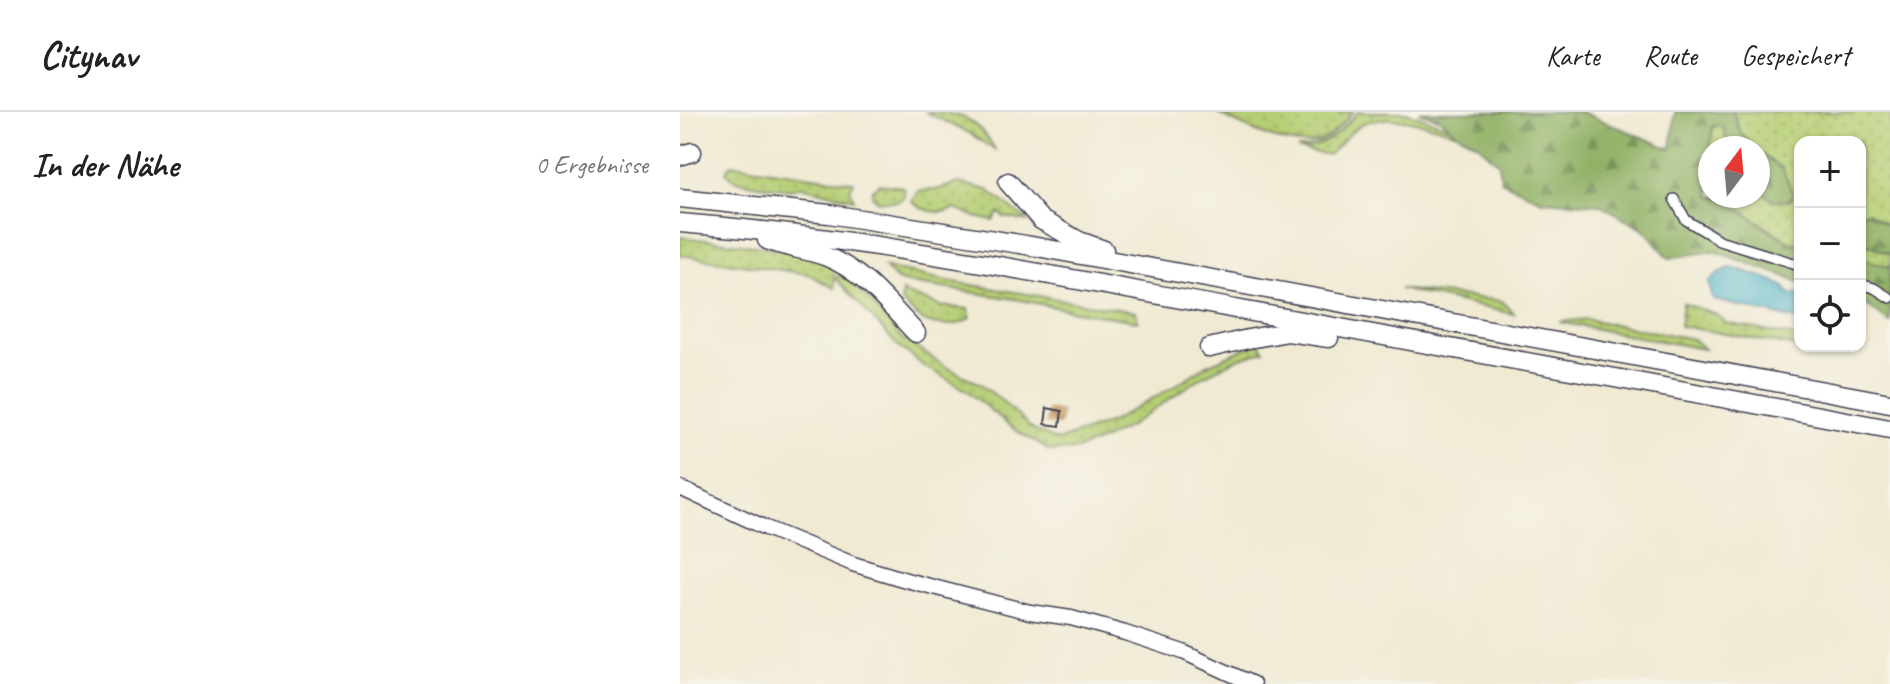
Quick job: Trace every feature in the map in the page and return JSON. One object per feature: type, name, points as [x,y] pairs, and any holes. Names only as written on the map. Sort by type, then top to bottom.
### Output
[{"type":"highway","points":[[1008,182],[1041,220],[1079,241],[1155,268]]},
{"type":"highway","points":[[680,198],[863,218],[1155,268],[1890,403]]},
{"type":"highway","points":[[680,223],[847,241],[983,263],[1890,429]]},
{"type":"highway","points":[[735,227],[776,244],[831,258],[856,273],[916,333]]},
{"type":"highway","points":[[1209,348],[1288,332],[1346,341],[1379,336]]},
{"type":"main road","points":[[680,488],[853,564],[1030,612],[1071,618],[1125,633],[1183,652],[1253,684]]},
{"type":"street","points":[[1674,199],[1686,220],[1719,240],[1794,263]]},
{"type":"street","points":[[1866,286],[1890,298]]},
{"type":"green space","points":[[925,112],[949,114],[967,120],[982,131],[996,151],[969,133]]},
{"type":"green space","points":[[1215,112],[1353,112],[1326,138],[1304,144],[1277,140]]},
{"type":"green space","points":[[1358,112],[1406,112],[1450,127],[1457,133],[1408,121],[1384,119],[1361,124],[1328,155],[1297,149],[1324,142]]},
{"type":"green space","points":[[1418,112],[1581,112],[1671,149],[1675,112],[1733,112],[1743,136],[1726,136],[1723,127],[1713,126],[1712,136],[1698,136],[1698,208],[1738,208],[1777,235],[1794,242],[1794,280],[1714,251],[1669,258],[1644,229],[1599,204],[1542,200],[1501,181],[1499,163],[1478,144],[1457,133],[1439,118]]},
{"type":"green space","points":[[1733,112],[1890,112],[1890,227],[1866,212],[1866,136],[1794,136],[1794,243],[1790,242],[1739,208],[1770,208],[1770,198],[1773,200],[1782,169],[1770,160],[1770,136],[1741,134]]},
{"type":"green space","points":[[1713,126],[1723,126],[1726,136],[1712,136]]},
{"type":"green space","points":[[1770,160],[1782,169],[1794,196],[1788,201],[1770,198]]},
{"type":"green space","points":[[731,164],[854,182],[850,189],[854,199],[802,186],[790,189],[735,180],[726,172]]},
{"type":"green space","points":[[959,183],[988,190],[1029,222],[999,213],[994,221],[955,209],[932,211],[911,201],[918,191]]},
{"type":"green space","points":[[879,184],[903,187],[904,196],[899,201],[879,201],[872,196],[872,191]]},
{"type":"green space","points":[[1866,212],[1890,227],[1890,254],[1866,243]]},
{"type":"green space","points":[[680,237],[787,249],[834,264],[834,288],[808,274],[680,255]]},
{"type":"green space","points":[[1866,243],[1890,254],[1890,267],[1866,260]]},
{"type":"green space","points":[[1866,260],[1890,267],[1890,323],[1868,306]]},
{"type":"green space","points":[[884,267],[948,281],[1136,312],[1138,321],[902,282]]},
{"type":"green space","points":[[840,273],[870,300],[899,336],[946,367],[981,384],[1032,429],[1057,441],[1111,422],[1209,364],[1259,342],[1264,351],[1237,359],[1203,376],[1132,425],[1102,440],[1076,450],[1050,451],[1011,428],[968,391],[925,367],[896,344],[836,279]]},
{"type":"green space","points":[[1399,289],[1502,301],[1514,314]]},
{"type":"green space","points":[[902,292],[940,306],[968,309],[971,318],[946,325],[926,322],[901,302]]},
{"type":"green space","points":[[1683,303],[1717,315],[1726,323],[1794,337],[1794,346],[1680,326]]},
{"type":"green space","points":[[1586,319],[1693,339],[1704,349],[1559,322]]},
{"type":"water","points":[[1732,267],[1785,287],[1794,295],[1794,320],[1714,300],[1709,282],[1718,273]]},
{"type":"building","points":[[1047,408],[1062,411],[1060,426],[1045,424]]}]
